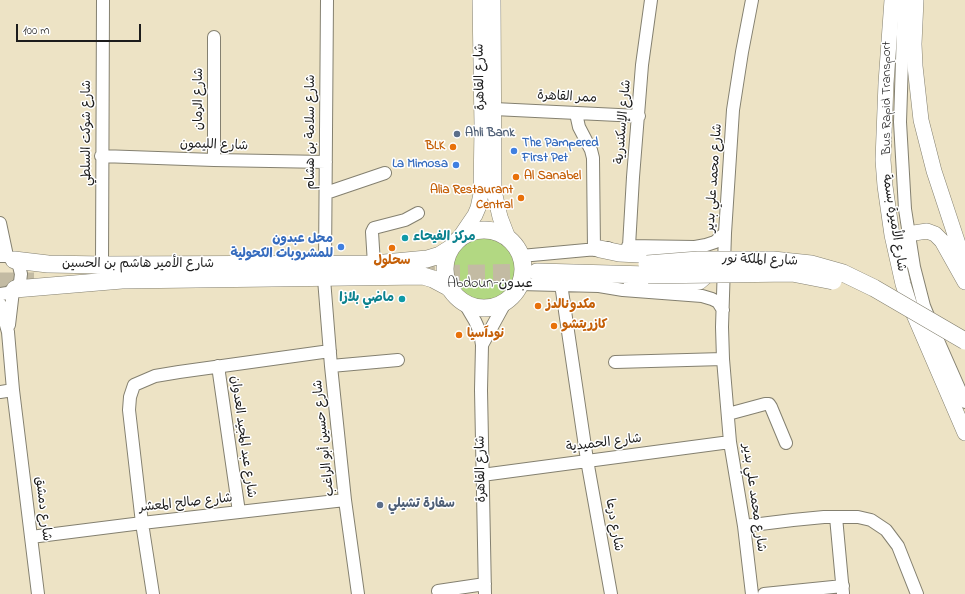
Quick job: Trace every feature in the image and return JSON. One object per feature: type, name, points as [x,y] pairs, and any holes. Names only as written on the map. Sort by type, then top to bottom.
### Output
[{"type":"highway","points":[[486,230],[498,233],[508,238],[518,249],[523,265],[523,275],[514,295],[505,303],[495,307],[475,307],[465,304],[457,298],[451,290],[447,280],[445,269],[447,258],[454,245],[465,236],[475,231],[486,230]]},
{"type":"highway","name":"شارع الأمير هاشم بن الحسين","points":[[9,291],[122,280],[324,272],[374,264],[427,259],[440,255],[454,245]]},
{"type":"highway","points":[[597,250],[624,250],[680,256],[698,260]]},
{"type":"highway","name":"شارع الأمير هاشم بن الحسين","points":[[7,257],[48,264],[422,276],[433,279],[451,290]]},
{"type":"highway","name":"شارع الملكة نور","points":[[643,275],[698,260],[773,260],[811,264],[829,268],[874,288],[965,341]]},
{"type":"highway","points":[[41,287],[34,282],[32,274],[37,267],[48,264]]},
{"type":"highway","name":"شارع الملكة نور","points":[[537,268],[593,265],[643,275],[792,273],[835,281],[868,295],[965,350]]},
{"type":"highway","points":[[599,286],[643,275]]},
{"type":"main road","name":"شارع القاهرة","points":[[454,245],[475,215],[480,201],[482,127],[480,0]]},
{"type":"main road","name":"شارع القاهرة","points":[[493,0],[494,191],[500,217],[508,238]]},
{"type":"main road","name":"شارع الأميرة بسمة","points":[[892,0],[886,83],[883,160],[892,235],[903,284],[912,309],[965,433]]},
{"type":"main road","points":[[916,0],[915,59],[917,94],[921,120],[934,172],[965,264]]},
{"type":"main road","points":[[480,201],[481,205],[487,210],[496,203]]},
{"type":"main road","points":[[903,284],[902,249],[910,236],[917,232],[927,231],[939,237],[965,282]]},
{"type":"main road","points":[[948,396],[965,403]]},
{"type":"street","name":"شارع شوكت السلطي","points":[[102,265],[103,0]]},
{"type":"street","name":"شارع سلامة بن هشام","points":[[324,272],[327,0]]},
{"type":"street","name":"شارع الإسكندرية","points":[[624,250],[639,116],[642,65],[651,0]]},
{"type":"street","name":"شارع محمد علي بدير","points":[[752,0],[733,110],[725,233],[723,310],[723,359],[730,442],[744,526],[752,594]]},
{"type":"street","name":"Bus Rapid Transport","points":[[904,0],[900,122],[905,209],[914,267],[924,306],[965,403]]},
{"type":"street","name":"شارع الرمان","points":[[214,37],[214,160]]},
{"type":"street","name":"ممر القاهرة","points":[[494,109],[639,116]]},
{"type":"street","points":[[521,256],[597,250],[593,158],[591,150],[579,127],[577,113]]},
{"type":"street","name":"شارع الليمون","points":[[102,156],[326,162]]},
{"type":"street","points":[[326,193],[385,173]]},
{"type":"street","points":[[374,264],[372,232],[374,228],[405,220],[418,213]]},
{"type":"street","name":"شارع دمشق","points":[[0,223],[7,257],[19,266],[21,274],[20,282],[9,291],[8,332],[13,390],[38,594]]},
{"type":"street","name":"شارع الملكة نور","points":[[624,250],[701,246],[715,242],[725,233]]},
{"type":"street","name":"شارع حسين أبو الراغب","points":[[324,272],[331,366],[345,500],[358,594]]},
{"type":"street","points":[[520,284],[599,286],[623,290],[702,296],[718,302],[723,310]]},
{"type":"street","name":"شارع درعا","points":[[561,284],[587,460],[612,594]]},
{"type":"street","name":"شارع القاهرة","points":[[482,345],[505,303]]},
{"type":"street","name":"شارع دمشق","points":[[0,304],[8,332]]},
{"type":"street","name":"شارع القاهرة","points":[[465,304],[480,332],[482,345],[482,475],[485,589]]},
{"type":"street","name":"شارع عبد المجيد العدوان","points":[[153,594],[142,523],[129,410],[130,397],[134,385],[155,376],[330,351]]},
{"type":"street","points":[[616,362],[723,359]]},
{"type":"street","points":[[331,366],[398,360]]},
{"type":"street","name":"شارع عبد المجيد العدوان","points":[[218,366],[239,512]]},
{"type":"street","points":[[0,392],[13,390]]},
{"type":"street","points":[[728,414],[769,404],[786,443]]},
{"type":"street","name":"شارع الحميدية","points":[[482,475],[730,442]]},
{"type":"street","name":"شارع صالح المعشر","points":[[31,538],[142,523],[345,500]]},
{"type":"street","points":[[764,594],[843,590],[836,517]]},
{"type":"street","points":[[744,526],[809,518],[866,518],[879,524],[886,530],[898,546],[917,594]]},
{"type":"street","points":[[438,591],[485,589]]},
{"type":"green space","points":[[485,238],[503,244],[511,252],[517,270],[511,288],[503,296],[485,302],[467,296],[459,288],[453,270],[459,252],[467,244]]},
{"type":"tunnel","points":[[418,274],[537,272]]},
{"type":"tunnel","points":[[0,281],[34,281]]},
{"type":"place","name":"Ahli Bank","points":[[457,134]]},
{"type":"place","name":"BLK","points":[[453,147]]},
{"type":"place","name":"The Pampered First Pet","points":[[514,151]]},
{"type":"place","name":"La Mimosa","points":[[456,165]]},
{"type":"place","name":"Al Sanabel","points":[[516,177]]},
{"type":"place","name":"Alia Restaurant Central","points":[[521,198]]},
{"type":"place","name":"مركز الفيحاء","points":[[405,238]]},
{"type":"place","name":"محل عبدون للمشروبات الكحولية","points":[[341,247]]},
{"type":"place","name":"سحلول","points":[[392,248]]},
{"type":"place","name":"ماضي بلازا","points":[[402,299]]},
{"type":"place","name":"مكدونالدز","points":[[538,306]]},
{"type":"place","name":"كازريتشو","points":[[554,326]]},
{"type":"place","name":"نودآسيا","points":[[459,335]]},
{"type":"place","name":"سفارة تشيلي","points":[[380,505]]},
{"type":"district","name":"Abdoun-عبدون","points":[[490,285]]}]
